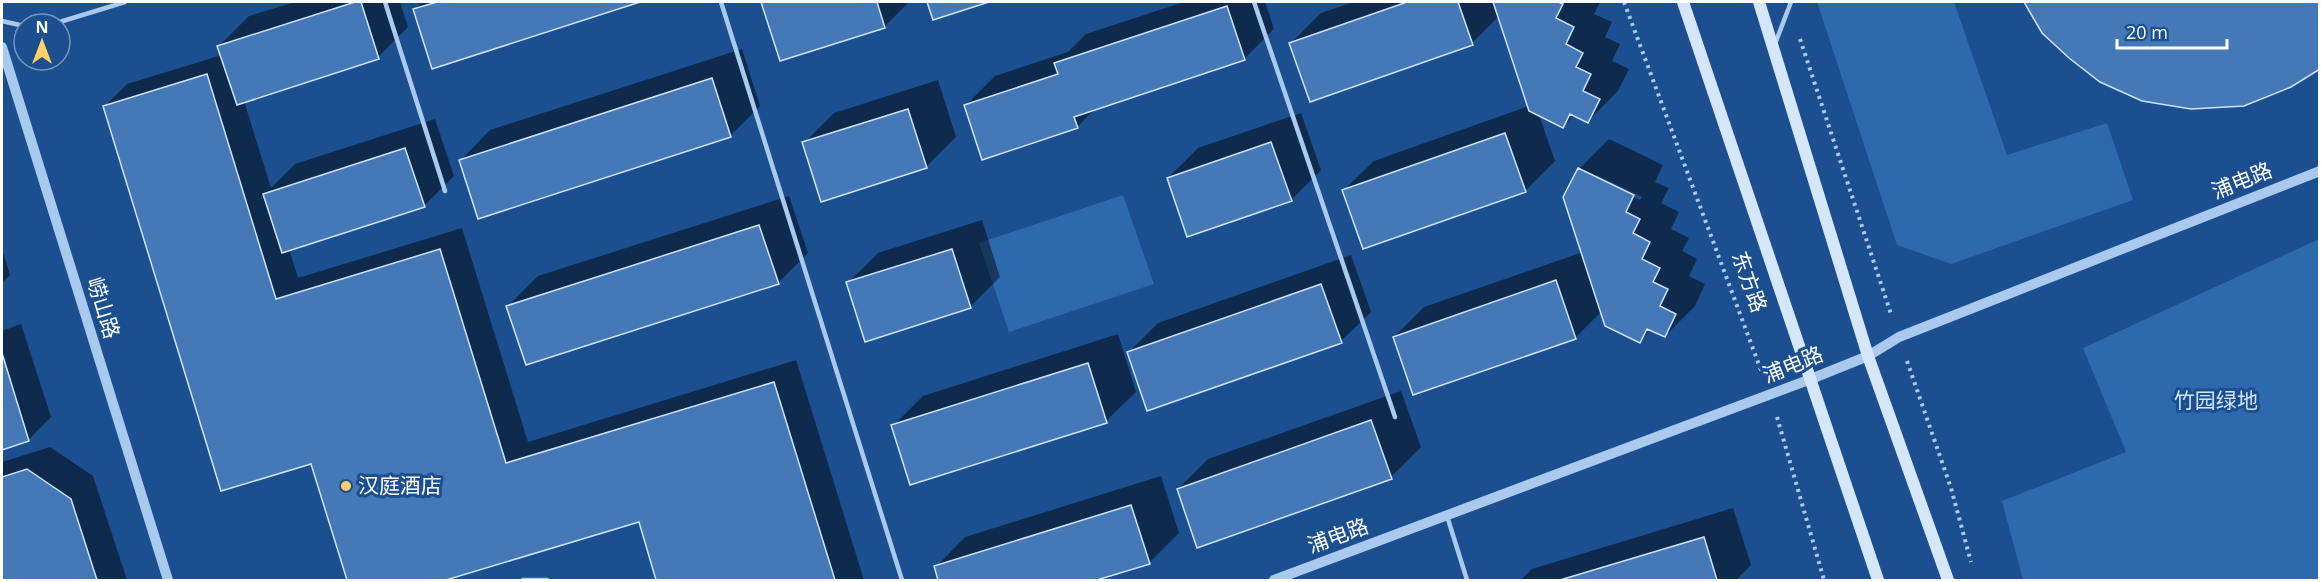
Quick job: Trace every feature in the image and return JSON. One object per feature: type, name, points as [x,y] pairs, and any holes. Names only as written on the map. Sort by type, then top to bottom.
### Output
[{"type":"main road","name":"东方路","points":[[1683,2],[1878,580]]},
{"type":"main road","points":[[1759,2],[1868,356],[1948,580]]},
{"type":"street","name":"崂山路","points":[[2,47],[168,580]]},
{"type":"street","name":"浦电路","points":[[1274,580],[1771,395],[1868,356],[1899,337],[2319,171]]},
{"type":"lane","points":[[72,18],[125,2]]},
{"type":"lane","points":[[385,2],[445,191]]},
{"type":"lane","points":[[720,2],[902,580]]},
{"type":"lane","points":[[1254,2],[1395,417]]},
{"type":"lane","points":[[1774,49],[1790,4]]},
{"type":"lane","points":[[1447,516],[1467,580]]},
{"type":"lane","points":[[524,580],[547,580]]},
{"type":"path","name":"东方路","points":[[1624,2],[1771,395],[1824,580]]},
{"type":"path","points":[[1790,4],[1951,488],[1973,570]]},
{"type":"green space","points":[[1817,2],[1954,2],[2007,155],[2107,123],[2133,200],[1951,264],[1897,245]]},
{"type":"green space","points":[[1123,195],[1154,284],[1009,332],[979,243]]},
{"type":"green space","name":"竹园绿地","points":[[2319,239],[2319,580],[2023,580],[2002,501],[2126,452],[2083,348]]},
{"type":"building","points":[[361,2],[379,59],[237,105],[217,46]]},
{"type":"building","points":[[437,2],[640,2],[432,69],[413,9]]},
{"type":"building","points":[[761,2],[877,2],[885,28],[780,61]]},
{"type":"building","points":[[927,2],[989,2],[933,20]]},
{"type":"building","points":[[1407,2],[1458,2],[1473,45],[1310,102],[1289,43]]},
{"type":"building","points":[[1493,2],[1558,2],[1563,4],[1556,18],[1574,27],[1566,44],[1583,53],[1576,67],[1591,74],[1583,91],[1600,99],[1588,123],[1570,114],[1563,128],[1529,111]]},
{"type":"building","points":[[2024,2],[2320,2],[2320,69],[2291,87],[2244,106],[2191,109],[2142,101],[2100,82],[2069,58],[2042,33]]},
{"type":"building","points":[[1227,6],[1245,60],[1074,117],[1078,128],[982,160],[964,105],[1058,74],[1054,63]]},
{"type":"building","points":[[207,74],[276,299],[440,249],[506,463],[774,382],[835,580],[656,580],[639,522],[446,580],[347,580],[311,464],[221,491],[103,106]]},
{"type":"building","points":[[712,78],[731,137],[478,219],[459,160]]},
{"type":"building","points":[[908,109],[927,168],[821,202],[802,142]]},
{"type":"building","points":[[1505,133],[1526,192],[1363,249],[1342,190]]},
{"type":"building","points":[[1271,142],[1292,201],[1187,237],[1167,178]]},
{"type":"building","points":[[405,148],[425,207],[282,253],[263,194]]},
{"type":"building","points":[[1578,168],[1634,195],[1626,212],[1640,219],[1633,233],[1650,242],[1642,259],[1660,268],[1653,282],[1668,289],[1660,306],[1676,314],[1665,337],[1647,329],[1640,343],[1605,326],[1563,197]]},
{"type":"building","points":[[759,225],[779,284],[526,365],[506,306]]},
{"type":"building","points":[[952,249],[971,308],[865,342],[846,282]]},
{"type":"building","points":[[1556,280],[1576,339],[1413,395],[1393,337]]},
{"type":"building","points":[[1321,284],[1342,343],[1147,411],[1127,352]]},
{"type":"building","points":[[2,353],[29,441],[2,450]]},
{"type":"building","points":[[1088,363],[1107,423],[910,485],[891,425]]},
{"type":"building","points":[[1371,420],[1392,479],[1197,548],[1177,489]]},
{"type":"building","points":[[27,469],[71,499],[97,580],[2,580],[2,477]]},
{"type":"building","points":[[1131,505],[1150,564],[1097,580],[938,580],[934,566]]},
{"type":"building","points":[[1704,537],[1717,580],[1560,580]]},
{"type":"place","name":"汉庭酒店","points":[[346,486]]}]
